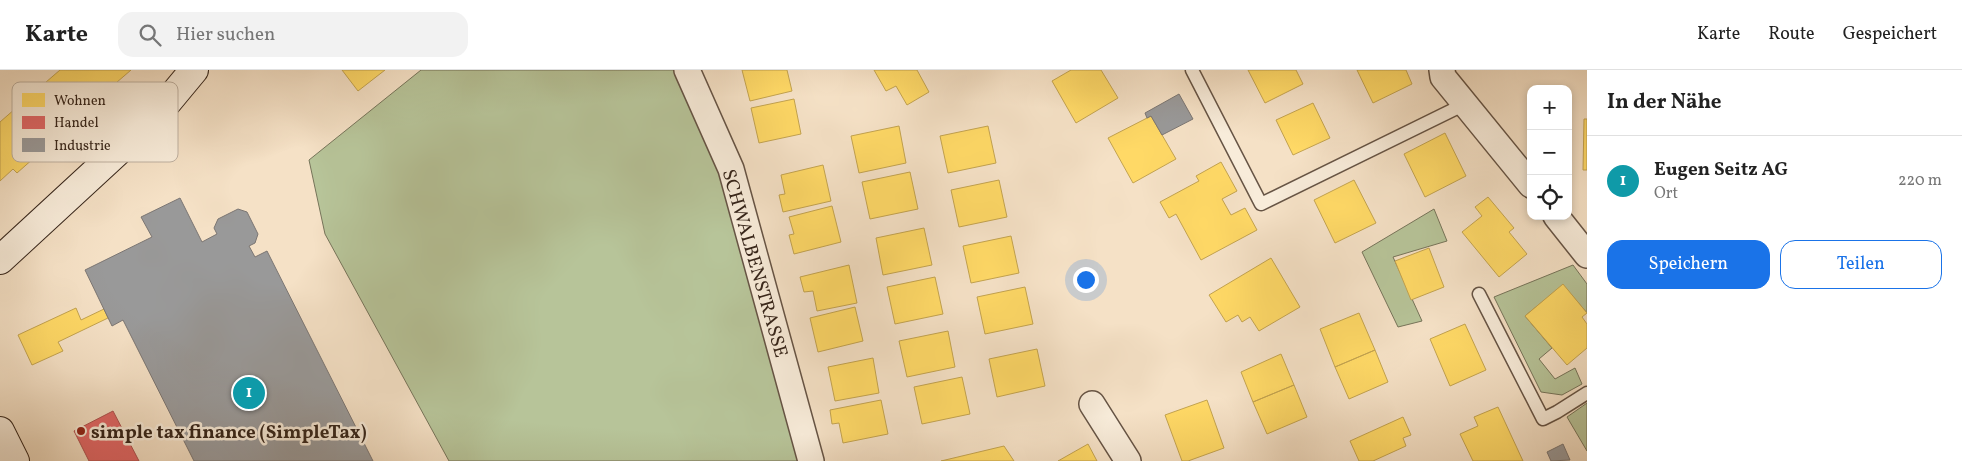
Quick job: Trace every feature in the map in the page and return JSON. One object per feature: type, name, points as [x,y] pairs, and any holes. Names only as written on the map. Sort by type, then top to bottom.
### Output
[{"type":"street","points":[[178,89],[194,70]]},
{"type":"street","name":"SCHWALBENSTRASSE","points":[[688,70],[731,169],[811,461]]},
{"type":"street","points":[[1442,70],[1443,77],[1527,180]]},
{"type":"street","points":[[0,260],[106,162]]},
{"type":"street","points":[[1559,220],[1587,255]]},
{"type":"street","points":[[1092,404],[1128,461]]},
{"type":"street","points":[[0,431],[15,461]]},
{"type":"lane","points":[[1192,70],[1261,204],[1466,104]]},
{"type":"lane","points":[[1479,294],[1543,419],[1587,393]]},
{"type":"green space","points":[[421,70],[687,70],[811,461],[449,461],[325,234],[309,160]]},
{"type":"green space","points":[[1434,209],[1447,241],[1393,257],[1422,321],[1398,327],[1362,252]]},
{"type":"green space","points":[[1573,265],[1587,284],[1587,313],[1563,285],[1525,316],[1552,348],[1539,359],[1555,379],[1575,368],[1582,384],[1562,395],[1541,392],[1494,297]]},
{"type":"green space","points":[[1587,403],[1587,451],[1567,417]]},
{"type":"building: Wohnen","points":[[60,70],[131,70],[117,82],[46,82]]},
{"type":"building: Wohnen","points":[[342,70],[385,70],[358,91]]},
{"type":"building: Wohnen","points":[[742,70],[787,70],[792,91],[750,101]]},
{"type":"building: Wohnen","points":[[874,70],[917,70],[929,92],[907,105],[896,86],[886,91]]},
{"type":"building: Wohnen","points":[[1071,70],[1101,70],[1118,98],[1076,123],[1052,81]]},
{"type":"building: Wohnen","points":[[1248,70],[1296,70],[1303,84],[1265,103]]},
{"type":"building: Wohnen","points":[[1357,70],[1406,70],[1412,84],[1373,103]]},
{"type":"building: Wohnen","points":[[794,99],[801,134],[759,143],[751,108]]},
{"type":"building: Wohnen","points":[[1313,103],[1330,138],[1293,155],[1276,120]]},
{"type":"building: Wohnen","points":[[12,112],[12,162],[29,162],[17,173],[13,169],[0,181],[0,122]]},
{"type":"building: Wohnen","points":[[1151,116],[1176,159],[1133,183],[1108,138]]},
{"type":"building: Wohnen","points":[[1584,119],[1587,119],[1587,170],[1583,170]]},
{"type":"building: Wohnen","points":[[899,126],[906,163],[859,173],[851,136]]},
{"type":"building: Wohnen","points":[[988,126],[996,163],[948,173],[940,136]]},
{"type":"building: Wohnen","points":[[1445,133],[1466,176],[1425,197],[1404,154]]},
{"type":"building: Wohnen","points":[[1221,162],[1237,191],[1222,199],[1231,215],[1245,208],[1257,230],[1201,260],[1176,214],[1169,218],[1160,202],[1199,181],[1196,176]]},
{"type":"building: Wohnen","points":[[823,165],[831,201],[783,212],[779,195],[785,194],[781,175]]},
{"type":"building: Wohnen","points":[[910,172],[918,209],[870,219],[862,182]]},
{"type":"building: Wohnen","points":[[999,180],[1007,217],[959,227],[951,190]]},
{"type":"building: Wohnen","points":[[1354,180],[1376,223],[1335,243],[1314,200]]},
{"type":"building: Wohnen","points":[[1488,197],[1514,228],[1509,232],[1527,254],[1499,277],[1462,232],[1482,216],[1475,207]]},
{"type":"building: Wohnen","points":[[832,206],[841,242],[794,254],[789,235],[794,234],[789,217]]},
{"type":"building: Wohnen","points":[[924,228],[932,265],[883,275],[876,238]]},
{"type":"building: Wohnen","points":[[1011,236],[1019,273],[971,283],[963,246]]},
{"type":"building: Wohnen","points":[[1429,248],[1444,287],[1411,300],[1395,261]]},
{"type":"building: Wohnen","points":[[1271,258],[1300,307],[1259,331],[1250,317],[1242,322],[1238,315],[1226,322],[1209,295]]},
{"type":"building: Wohnen","points":[[849,265],[857,303],[817,311],[813,291],[804,292],[800,277]]},
{"type":"building: Wohnen","points":[[935,277],[943,314],[895,324],[887,287]]},
{"type":"building: Wohnen","points":[[1563,284],[1587,313],[1582,317],[1587,324],[1587,348],[1567,365],[1525,316]]},
{"type":"building: Wohnen","points":[[1025,287],[1033,324],[985,334],[977,297]]},
{"type":"building: Wohnen","points":[[855,307],[863,341],[818,352],[810,318]]},
{"type":"building: Wohnen","points":[[76,308],[81,320],[104,309],[108,318],[58,342],[63,351],[32,365],[18,335]]},
{"type":"building: Wohnen","points":[[1359,313],[1375,350],[1335,367],[1320,329]]},
{"type":"building: Wohnen","points":[[1465,324],[1486,370],[1450,386],[1430,339]]},
{"type":"building: Wohnen","points":[[948,331],[955,367],[907,377],[899,341]]},
{"type":"building: Wohnen","points":[[1037,349],[1045,386],[997,397],[989,359]]},
{"type":"building: Wohnen","points":[[1375,350],[1388,382],[1349,399],[1335,367]]},
{"type":"building: Wohnen","points":[[1281,354],[1294,385],[1253,402],[1241,372]]},
{"type":"building: Wohnen","points":[[873,358],[879,393],[835,401],[828,367]]},
{"type":"building: Wohnen","points":[[962,377],[970,414],[922,424],[914,387]]},
{"type":"building: Wohnen","points":[[1294,385],[1307,417],[1267,434],[1253,402]]},
{"type":"building: Wohnen","points":[[881,400],[888,434],[843,443],[839,423],[832,424],[830,410]]},
{"type":"building: Wohnen","points":[[1207,400],[1224,448],[1188,461],[1182,461],[1165,415]]},
{"type":"building: Wohnen","points":[[1498,407],[1523,461],[1473,461],[1460,434],[1478,426],[1474,417]]},
{"type":"building: Wohnen","points":[[1403,417],[1411,435],[1403,438],[1406,446],[1373,461],[1359,461],[1350,441]]},
{"type":"building: Wohnen","points":[[1088,444],[1097,461],[1058,461]]},
{"type":"building: Wohnen","points":[[1004,446],[1014,461],[941,461]]},
{"type":"building: Handel","points":[[113,411],[139,461],[89,461],[74,431]]},
{"type":"building: Industrie","points":[[1179,94],[1193,119],[1162,135],[1151,116],[1147,118],[1145,113]]},
{"type":"building: Industrie","points":[[180,198],[202,242],[217,234],[214,228],[218,219],[238,209],[247,212],[258,234],[255,243],[249,246],[255,257],[267,251],[373,461],[194,461],[123,320],[112,326],[85,270],[152,237],[141,217]]},
{"type":"building: Industrie","points":[[1563,444],[1570,460],[1551,461],[1547,452]]},
{"type":"place","name":"Eugen Seitz AG","points":[[249,393]]},
{"type":"place","name":"simple tax finance (SimpleTax)","points":[[81,431]]}]
